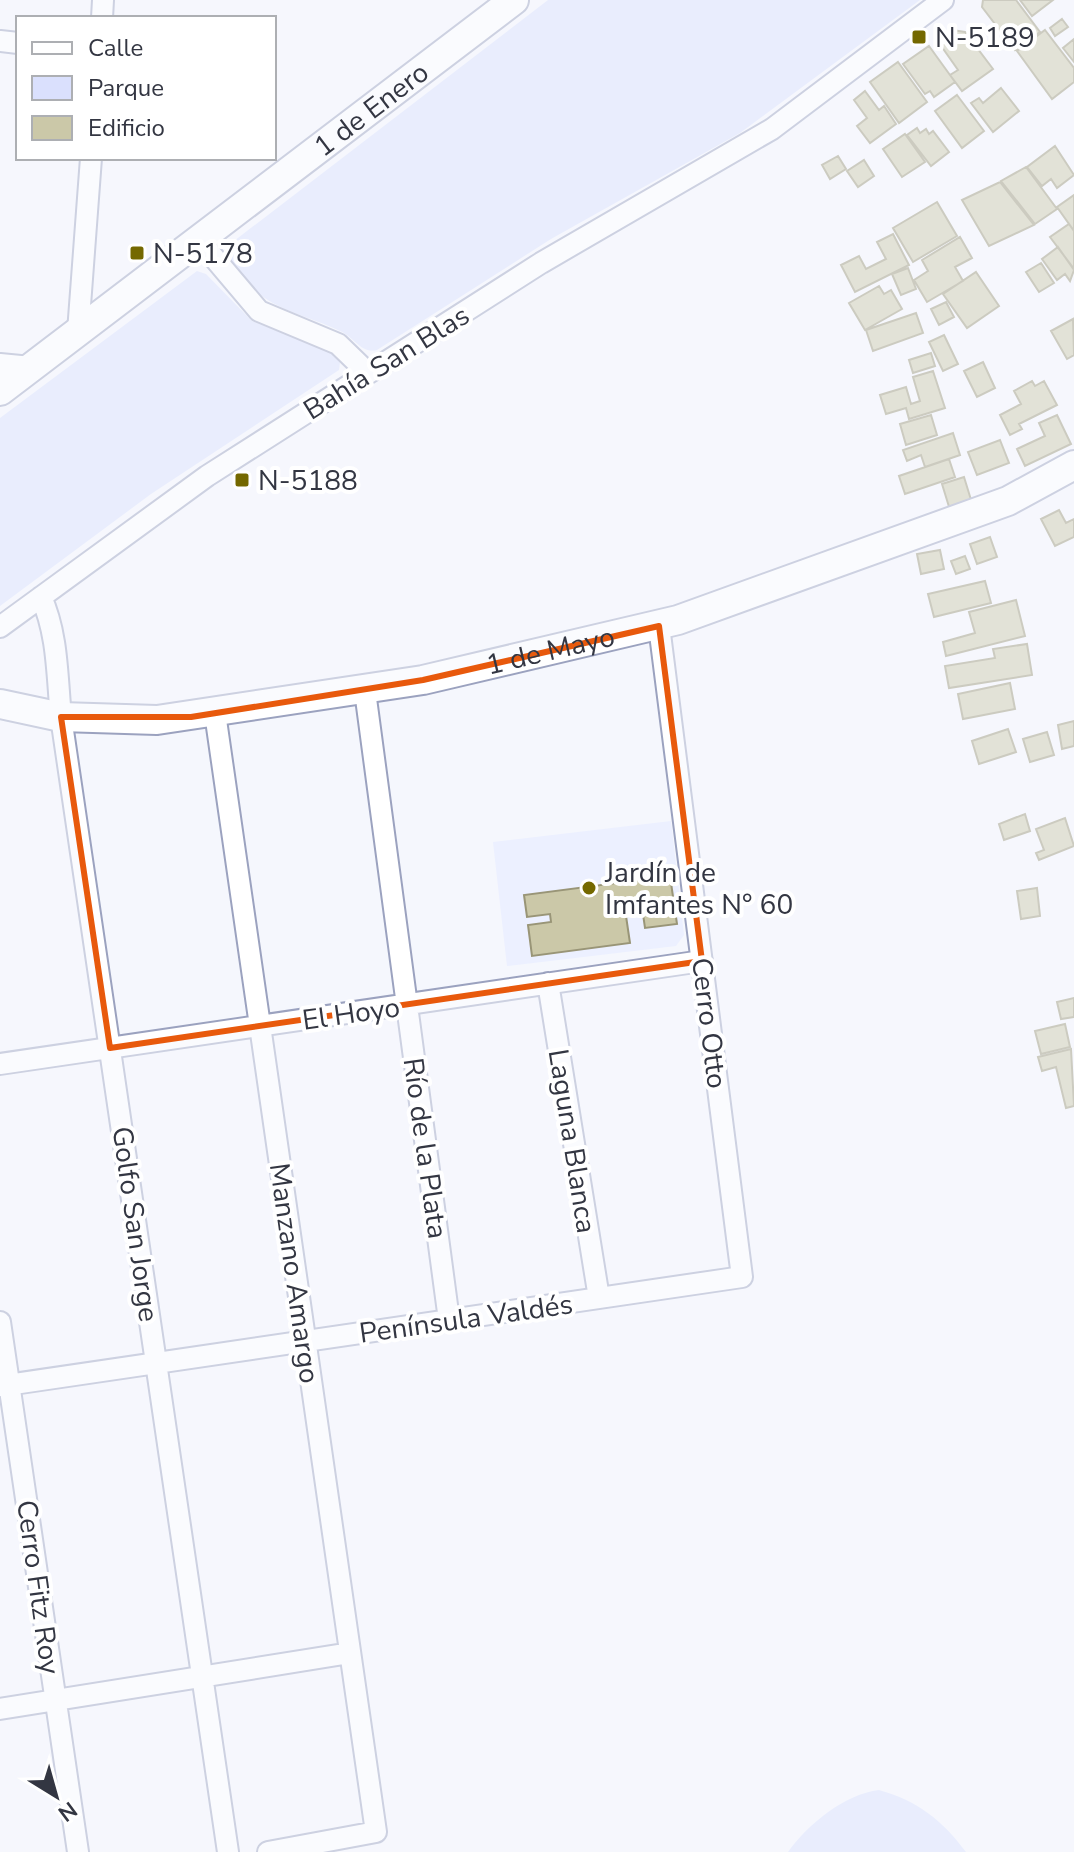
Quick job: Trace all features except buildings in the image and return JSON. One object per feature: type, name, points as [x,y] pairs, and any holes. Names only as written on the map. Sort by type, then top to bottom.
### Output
[{"type":"street","name":"1 de Enero","points":[[0,391],[514,0]]},
{"type":"street","name":"Bahía San Blas","points":[[0,627],[156,509],[558,253],[786,118],[943,0]]},
{"type":"street","points":[[78,332],[91,160]]},
{"type":"street","points":[[199,240],[259,311],[338,344],[368,373]]},
{"type":"street","points":[[0,364],[31,367]]},
{"type":"street","name":"1 de Mayo","points":[[0,704],[61,717],[123,721],[215,713],[365,691],[659,626],[1008,501],[1074,465]]},
{"type":"street","name":"Golfo San Jorge","points":[[41,597],[49,615],[54,643],[61,717],[228,1852]]},
{"type":"street","name":"Cerro Otto","points":[[659,626],[742,1277]]},
{"type":"street","name":"Río de la Plata","points":[[365,691],[449,1320]]},
{"type":"street","name":"Manzano Amargo","points":[[215,713],[376,1832],[268,1852]]},
{"type":"street","name":"El Hoyo","points":[[0,1064],[702,961]]},
{"type":"street","name":"Laguna Blanca","points":[[548,983],[599,1298]]},
{"type":"street","name":"Península Valdés","points":[[5,1386],[742,1277]]},
{"type":"street","name":"Cerro Fitz Roy","points":[[0,1322],[5,1386],[78,1852]]},
{"type":"street","points":[[0,1709],[350,1653]]},
{"type":"highlighted area","points":[[659,626],[702,961],[110,1048],[61,717],[191,717],[423,680]]},
{"type":"shaded area","name":"Jardín de Imfantes N° 60","points":[[671,821],[684,935],[676,946],[507,966],[493,842]]},
{"type":"green space","points":[[548,0],[920,0],[740,133],[551,239],[377,350],[366,350],[340,331],[287,310],[253,288],[230,258],[228,250],[234,241]]},
{"type":"green space","points":[[197,271],[206,274],[252,321],[334,354],[340,362],[339,370],[151,494],[0,606],[0,418]]},
{"type":"green space","points":[[879,1790],[906,1800],[928,1813],[948,1830],[966,1852],[788,1852],[828,1812],[853,1797]]},
{"type":"place","name":"N-5189","points":[[919,37]]},
{"type":"place","name":"N-5178","points":[[137,253]]},
{"type":"place","name":"N-5188","points":[[242,480]]},
{"type":"place","name":"Jardín de Imfantes N° 60","points":[[589,888]]}]
